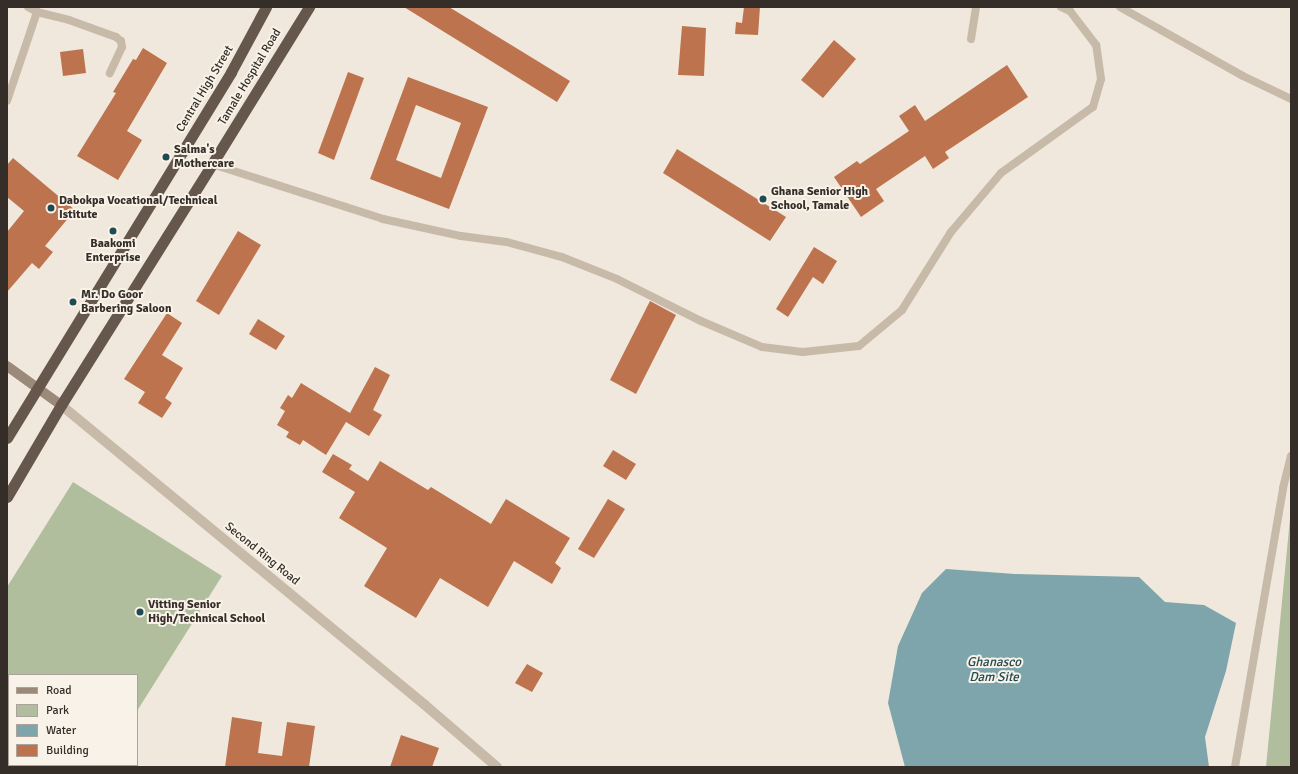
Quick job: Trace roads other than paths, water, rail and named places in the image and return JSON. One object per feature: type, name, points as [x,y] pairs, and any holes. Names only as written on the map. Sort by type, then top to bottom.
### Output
[{"type":"highway","name":"Central High Street","points":[[7,438],[232,72],[266,7]]},
{"type":"highway","name":"Tamale Hospital Road","points":[[7,497],[61,405],[309,7]]},
{"type":"main road","name":"Second Ring Road","points":[[7,366],[61,405]]},
{"type":"street","name":"Second Ring Road","points":[[61,405],[425,705],[496,767]]},
{"type":"lane","points":[[28,7],[37,12],[68,20],[116,37],[121,41],[122,47],[110,73]]},
{"type":"lane","points":[[971,39],[976,7]]},
{"type":"lane","points":[[212,164],[383,218],[461,236],[507,242],[562,257],[617,279],[701,321],[762,347],[803,352],[859,346],[902,310],[951,232],[1001,173],[1093,107],[1101,79],[1096,45],[1070,11],[1061,7]]},
{"type":"lane","points":[[1120,7],[1243,76],[1291,99]]},
{"type":"lane","points":[[7,101],[37,12]]},
{"type":"lane","points":[[1236,767],[1282,496],[1291,456]]},
{"type":"water","name":"Ghanasco Dam Site","points":[[946,569],[1015,574],[1139,577],[1165,602],[1204,605],[1236,623],[1226,671],[1205,737],[1209,767],[905,767],[888,703],[898,646],[922,593]]},
{"type":"place","name":"Salma's Mothercare","points":[[166,157]]},
{"type":"place","name":"Ghana Senior High School, Tamale","points":[[763,199]]},
{"type":"place","name":"Dabokpa Vocational/Technical Istitute","points":[[51,208]]},
{"type":"place","name":"Baakomi Enterprise","points":[[113,231]]},
{"type":"place","name":"Mr. Do Goor Barbering Saloon","points":[[73,302]]},
{"type":"place","name":"Vitting Senior High/Technical School","points":[[140,612]]}]
